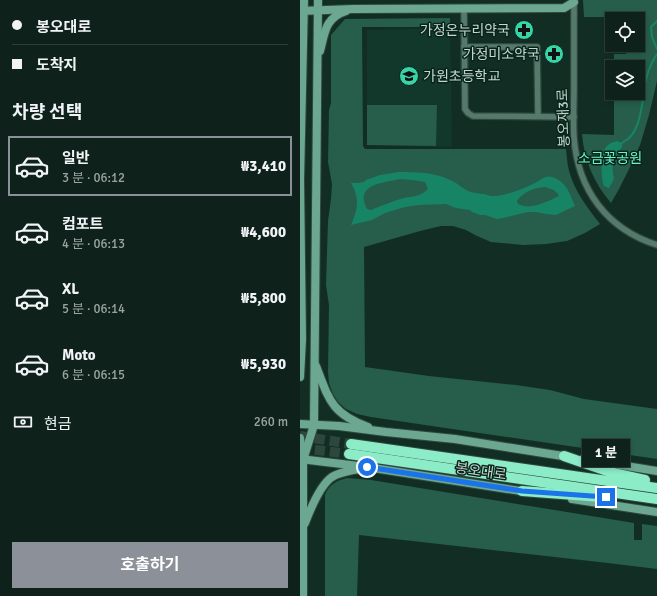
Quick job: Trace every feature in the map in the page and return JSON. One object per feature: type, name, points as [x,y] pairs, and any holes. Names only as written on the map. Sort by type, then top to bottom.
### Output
[{"type":"highway","name":"봉오대로","points":[[657,488],[350,449],[657,500]]},
{"type":"highway","points":[[564,456],[613,473],[657,483]]},
{"type":"highway","points":[[522,491],[657,500]]},
{"type":"street","points":[[300,377],[302,339],[300,173],[303,53],[302,12],[304,0]]},
{"type":"street","points":[[301,460],[314,424],[318,0]]},
{"type":"street","points":[[302,12],[329,10],[564,8],[573,1]]},
{"type":"street","name":"봉오재3로","points":[[573,1],[574,138],[578,161],[584,180],[598,206],[619,226],[640,238],[657,245]]},
{"type":"street","points":[[464,9],[465,109],[468,114],[473,116],[574,117]]},
{"type":"street","points":[[317,63],[327,26],[340,14],[353,10]]},
{"type":"street","points":[[300,43],[303,53]]},
{"type":"street","points":[[464,46],[537,47],[538,116]]},
{"type":"street","points":[[315,361],[324,388],[338,411],[356,422],[386,432]]},
{"type":"street","name":"봉오대로","points":[[300,424],[339,426],[456,439],[657,471]]},
{"type":"street","points":[[300,438],[303,526],[303,596]]},
{"type":"street","name":"봉오대로","points":[[301,460],[367,467],[657,512]]},
{"type":"street","points":[[303,526],[312,506],[327,481],[333,476],[343,472],[367,467]]},
{"type":"street","points":[[300,517],[303,526]]},
{"type":"shaded area","name":"가원초등학교","points":[[450,28],[452,147],[367,145],[367,30]]},
{"type":"shaded area","points":[[617,141],[622,143],[622,147],[614,162],[614,179],[609,188],[604,186],[603,182],[603,155],[607,146]]},
{"type":"shaded area","points":[[399,172],[419,172],[432,174],[444,177],[468,191],[492,196],[514,192],[545,177],[552,177],[564,185],[575,206],[556,215],[528,212],[497,219],[446,204],[419,205],[405,207],[385,213],[372,220],[351,225],[355,214],[357,199],[351,183],[364,182],[380,175]],"holes":[[[400,179],[425,182],[428,189],[417,196],[400,199],[371,210],[367,209],[364,201],[364,194],[367,190],[372,186]],[[545,187],[554,190],[559,196],[545,203],[534,206],[523,206],[518,204],[517,201],[526,192]]]},
{"type":"green space","name":"소금꽃공원","points":[[583,0],[657,0],[657,81],[640,145],[611,203],[591,171],[585,153],[582,134],[614,135],[614,100],[645,100],[645,60],[614,60],[614,54],[626,54],[626,52],[645,52],[645,12],[605,12],[605,17],[584,17]]},
{"type":"green space","points":[[450,18],[450,27],[362,27],[363,146],[365,149],[566,149],[568,168],[578,193],[600,224],[567,241],[546,244],[523,245],[491,242],[466,230],[453,226],[441,226],[364,247],[365,367],[429,376],[516,385],[550,390],[584,399],[657,409],[657,459],[371,417],[357,414],[346,409],[338,402],[333,394],[329,383],[328,372],[329,305],[326,285],[328,221],[332,184],[328,162],[329,110],[331,103],[331,35],[345,19]]},
{"type":"green space","points":[[367,105],[437,105],[436,146],[367,145]]},
{"type":"green space","points":[[347,478],[371,480],[634,523],[634,540],[642,540],[642,524],[657,526],[657,569],[359,535],[357,596],[325,596],[325,495],[328,488],[340,480]]},
{"type":"waterway","points":[[657,21],[651,27],[652,37],[657,49]]},
{"type":"waterway","points":[[622,143],[633,134],[636,128],[640,116],[647,77],[652,62],[657,54]]},
{"type":"tunnel","points":[[300,436],[351,444]]},
{"type":"tunnel","points":[[300,448],[349,454]]},
{"type":"place","name":"가정온누리약국","points":[[524,30]]},
{"type":"place","name":"가정미소약국","points":[[554,54]]},
{"type":"place","name":"가원초등학교","points":[[409,76]]},
{"type":"route","points":[[367,467],[417,476],[522,491],[606,497]]}]
